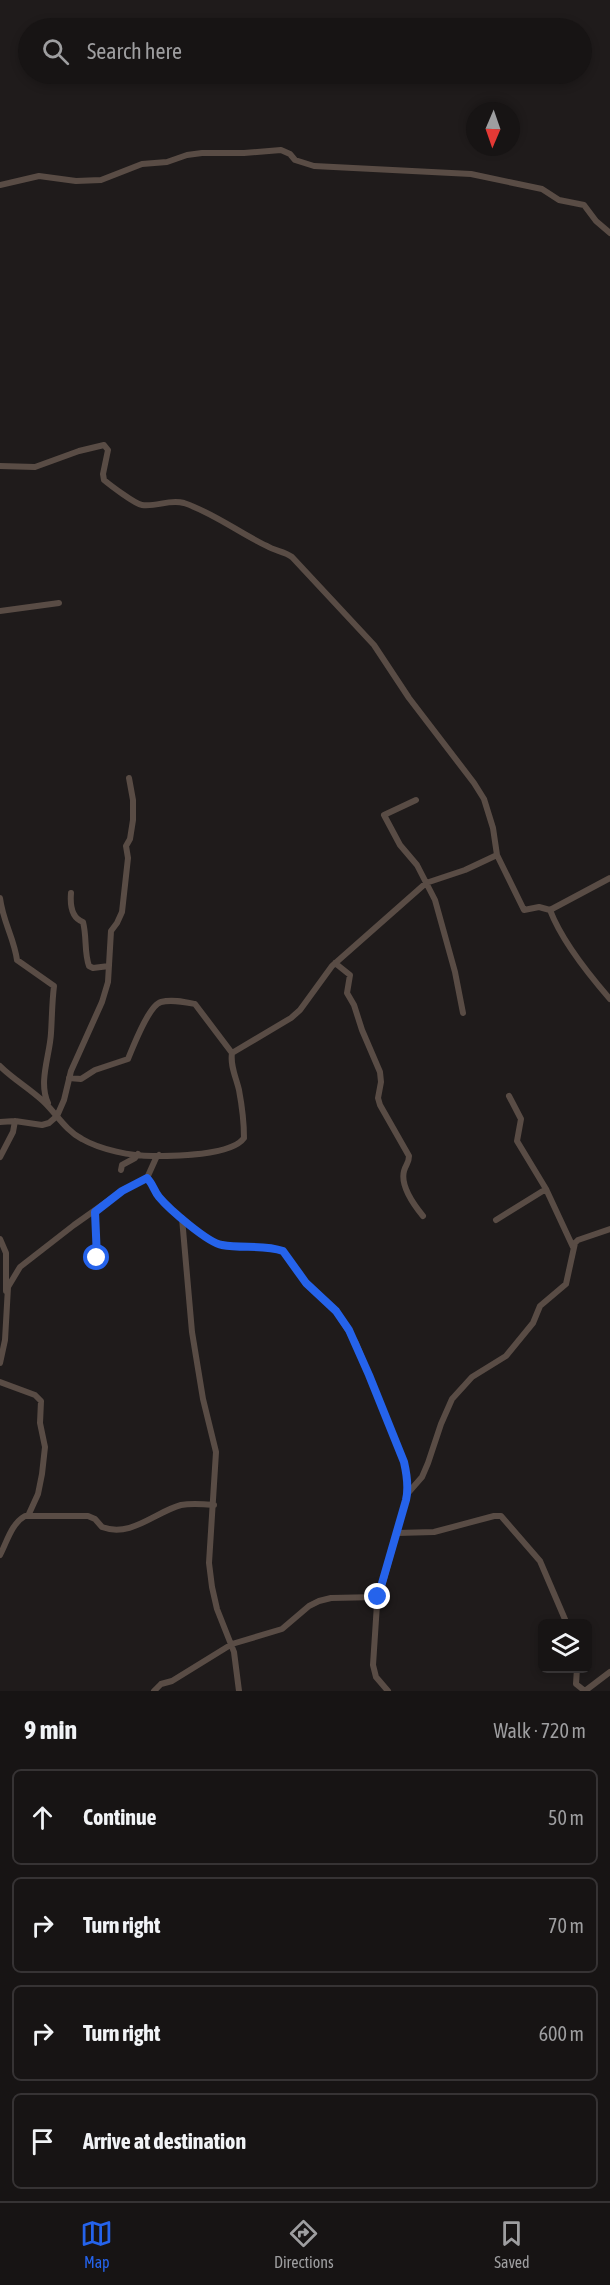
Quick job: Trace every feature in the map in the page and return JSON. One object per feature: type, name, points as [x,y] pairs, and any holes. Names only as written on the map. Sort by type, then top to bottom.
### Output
[{"type":"street","points":[[0,184],[39,176],[76,181],[101,180],[138,165],[167,162],[192,154],[281,150],[295,160],[314,166],[460,173],[503,179],[542,189],[559,200],[584,205],[596,221],[610,233]]},
{"type":"street","points":[[0,466],[35,467],[79,451],[104,445],[108,450],[104,480],[135,502],[143,505],[173,501],[184,503],[204,511],[266,546],[285,552],[374,645],[423,717],[474,783],[484,798],[493,828],[496,855],[524,910],[539,907],[550,910],[610,878]]},
{"type":"street","points":[[0,612],[59,603]]},
{"type":"street","points":[[0,1122],[42,1125],[49,1123],[57,1116],[64,1100],[69,1078],[102,1002],[108,982],[111,931],[122,912],[128,858],[126,846],[130,839],[133,820],[134,800],[129,778]]},
{"type":"street","points":[[416,800],[384,815],[400,845],[417,865],[435,900],[455,972],[463,1013]]},
{"type":"street","points":[[232,1053],[291,1018],[307,1004],[323,975],[426,883],[465,870],[496,855]]},
{"type":"street","points":[[71,894],[71,907],[76,920],[83,922],[89,966],[93,968],[110,966]]},
{"type":"street","points":[[0,898],[2,916],[17,960],[54,986],[45,1078],[45,1096],[50,1107]]},
{"type":"street","points":[[550,910],[554,922],[610,999]]},
{"type":"street","points":[[335,963],[350,975],[347,993],[354,1005],[380,1072],[378,1098],[380,1105],[409,1156],[409,1162],[404,1171],[405,1186],[423,1216]]},
{"type":"street","points":[[0,1066],[50,1107],[72,1132],[85,1141],[138,1154],[186,1155],[211,1152],[239,1144],[243,1140],[244,1125],[239,1092],[231,1065],[232,1053],[195,1004],[161,1002],[154,1005],[139,1030],[128,1059],[95,1070],[81,1079],[69,1078]]},
{"type":"street","points":[[509,1096],[521,1119],[517,1141],[546,1190],[575,1252]]},
{"type":"street","points":[[0,1157],[13,1132],[15,1122]]},
{"type":"street","points":[[122,1170],[122,1165],[138,1154]]},
{"type":"street","points":[[6,1298],[8,1287],[16,1272],[25,1262],[122,1191],[147,1178],[156,1158],[160,1155]]},
{"type":"street","points":[[147,1178],[162,1200],[182,1218],[219,1244],[234,1247],[270,1247],[283,1251],[306,1283],[336,1311],[356,1343],[404,1462],[408,1486],[378,1597],[373,1665],[376,1677],[388,1691]]},
{"type":"street","points":[[496,1220],[546,1190]]},
{"type":"street","points":[[95,1212],[97,1258]]},
{"type":"street","points":[[182,1218],[192,1332],[203,1399],[216,1452],[209,1563],[217,1608],[232,1644],[239,1691]]},
{"type":"street","points":[[407,1493],[425,1470],[441,1424],[455,1394],[472,1377],[499,1361],[513,1349],[521,1335],[533,1323],[540,1306],[566,1284],[575,1252],[575,1243],[610,1228]]},
{"type":"street","points":[[0,1239],[6,1253],[5,1340],[0,1363]]},
{"type":"street","points":[[0,1382],[35,1395],[41,1401],[40,1424],[45,1447],[42,1474],[38,1494],[28,1516]]},
{"type":"street","points":[[0,1555],[17,1523],[28,1516],[88,1516],[108,1529],[138,1526],[182,1505],[214,1505]]},
{"type":"street","points":[[397,1533],[434,1532],[501,1516],[540,1561],[565,1619]]},
{"type":"street","points":[[154,1691],[161,1684],[172,1682],[232,1644],[282,1629],[309,1606],[319,1601],[336,1598],[378,1597]]},
{"type":"street","points":[[577,1673],[576,1684],[585,1691],[610,1672]]},
{"type":"route","points":[[97,1258],[95,1212],[122,1191],[147,1178],[168,1206],[213,1242],[234,1247],[270,1247],[283,1251],[306,1283],[336,1311],[356,1343],[404,1462],[407,1475],[406,1500],[378,1597]]}]
